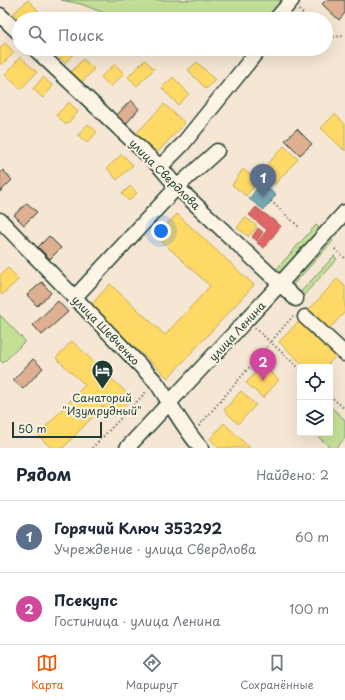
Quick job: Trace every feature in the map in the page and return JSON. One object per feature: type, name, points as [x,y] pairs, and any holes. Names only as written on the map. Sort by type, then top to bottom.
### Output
[{"type":"street","points":[[282,12],[292,0]]},
{"type":"street","points":[[0,15],[12,26]]},
{"type":"street","name":"улица Свердлова","points":[[42,56],[160,167],[177,187],[296,299]]},
{"type":"street","points":[[160,167],[182,145],[254,56]]},
{"type":"street","points":[[75,297],[177,187],[217,151]]},
{"type":"street","name":"улица Ленина","points":[[127,448],[247,320],[345,212]]},
{"type":"street","name":"улица Шевченко","points":[[0,220],[156,382],[190,436],[202,448]]},
{"type":"street","points":[[299,316],[345,354]]},
{"type":"path","points":[[333,38],[345,36]]},
{"type":"path","points":[[271,201],[299,226]]},
{"type":"path","points":[[335,249],[345,258]]},
{"type":"path","points":[[190,436],[271,342],[299,316]]},
{"type":"path","points":[[247,320],[297,366]]},
{"type":"path","points":[[92,448],[156,382]]},
{"type":"path","points":[[333,399],[345,409]]},
{"type":"green space","points":[[61,0],[292,0],[282,12],[102,12],[81,4]]},
{"type":"green space","points":[[316,225],[321,230],[278,278],[273,273]]},
{"type":"green space","points":[[328,236],[333,241],[288,290],[283,285]]},
{"type":"green space","points":[[334,256],[337,259],[300,299],[297,296]]},
{"type":"green space","points":[[0,315],[25,341],[3,363],[0,360]]},
{"type":"green space","points":[[333,409],[345,420],[345,438],[336,448],[331,448],[317,436],[333,436]]},
{"type":"building: Жильё","points":[[28,0],[39,12],[15,12]]},
{"type":"building: Жильё","points":[[5,43],[12,50],[12,54],[2,65],[0,63],[0,48]]},
{"type":"building: Жильё","points":[[57,56],[71,56],[65,63]]},
{"type":"building: Жильё","points":[[20,57],[37,72],[21,89],[5,75]]},
{"type":"building: Жильё","points":[[83,59],[94,69],[82,82],[71,72]]},
{"type":"building: Жильё","points":[[145,60],[154,69],[137,86],[128,77]]},
{"type":"building: Жильё","points":[[197,62],[215,80],[206,89],[188,70]]},
{"type":"building: Жильё","points":[[115,64],[124,74],[110,87],[101,77]]},
{"type":"building: Жильё","points":[[43,77],[53,86],[43,98],[33,89]]},
{"type":"building: Жильё","points":[[173,77],[189,94],[178,105],[162,88]]},
{"type":"building: Жильё","points":[[69,102],[78,112],[66,125],[56,115]]},
{"type":"building: Жильё","points":[[164,104],[185,123],[155,155],[134,136]]},
{"type":"building: Жильё","points":[[335,114],[345,124],[345,151],[321,128]]},
{"type":"building: Жильё","points":[[88,124],[97,132],[87,143],[78,135]]},
{"type":"building: Жильё","points":[[284,146],[298,159],[275,184],[261,171]]},
{"type":"building: Жильё","points":[[122,154],[133,165],[117,180],[107,168]]},
{"type":"building: Жильё","points":[[243,169],[258,181],[246,196],[232,185]]},
{"type":"building: Жильё","points":[[130,186],[137,193],[129,201],[122,194]]},
{"type":"building: Жильё","points":[[177,214],[254,285],[168,378],[90,306],[110,284],[165,335],[210,286],[156,236]]},
{"type":"building: Жильё","points":[[245,217],[257,226],[248,236],[237,228]]},
{"type":"building: Жильё","points":[[8,268],[19,279],[2,295],[0,293],[0,275]]},
{"type":"building: Жильё","points":[[337,279],[345,286],[345,312],[327,331],[307,312]]},
{"type":"building: Жильё","points":[[299,321],[336,356],[328,364],[302,364],[279,342]]},
{"type":"building: Жильё","name":"Санаторий \"Изумрудный\"","points":[[72,341],[132,398],[114,417],[103,406],[63,448],[51,448],[38,435],[85,385],[56,358]]},
{"type":"building: Жильё","points":[[263,365],[279,380],[263,398],[246,383]]},
{"type":"building: Жильё","points":[[241,391],[256,405],[238,424],[224,410]]},
{"type":"building: Жильё","points":[[224,423],[250,448],[219,448],[210,439]]},
{"type":"building: Торговля","points":[[256,207],[281,226],[264,248],[257,243],[267,230],[249,215]]},
{"type":"building: Торговля","points":[[258,228],[263,232],[257,241],[252,237]]},
{"type":"building: Учреждения","points":[[261,183],[276,195],[264,210],[249,199]]},
{"type":"building: Прочее","points":[[326,0],[345,0],[345,13],[339,20],[333,14],[333,12],[330,12],[322,4]]},
{"type":"building: Прочее","points":[[131,100],[139,109],[125,125],[116,116]]},
{"type":"building: Прочее","points":[[297,129],[312,144],[300,155],[285,140]]},
{"type":"building: Прочее","points":[[3,170],[12,180],[0,192],[0,173]]},
{"type":"building: Прочее","points":[[27,203],[37,212],[24,225],[14,215]]},
{"type":"building: Прочее","points":[[49,236],[61,248],[50,259],[38,247]]},
{"type":"building: Прочее","points":[[42,282],[51,293],[37,306],[27,295]]},
{"type":"building: Прочее","points":[[58,301],[68,312],[42,335],[33,325]]},
{"type":"building: Прочее","points":[[33,359],[43,368],[23,389],[13,380]]},
{"type":"place","name":"Горячий Ключ 353292","points":[[263,197]]},
{"type":"place","name":"Псекупс","points":[[263,381]]},
{"type":"place","name":"Санаторий \"Изумрудный\"","points":[[102,390]]}]
